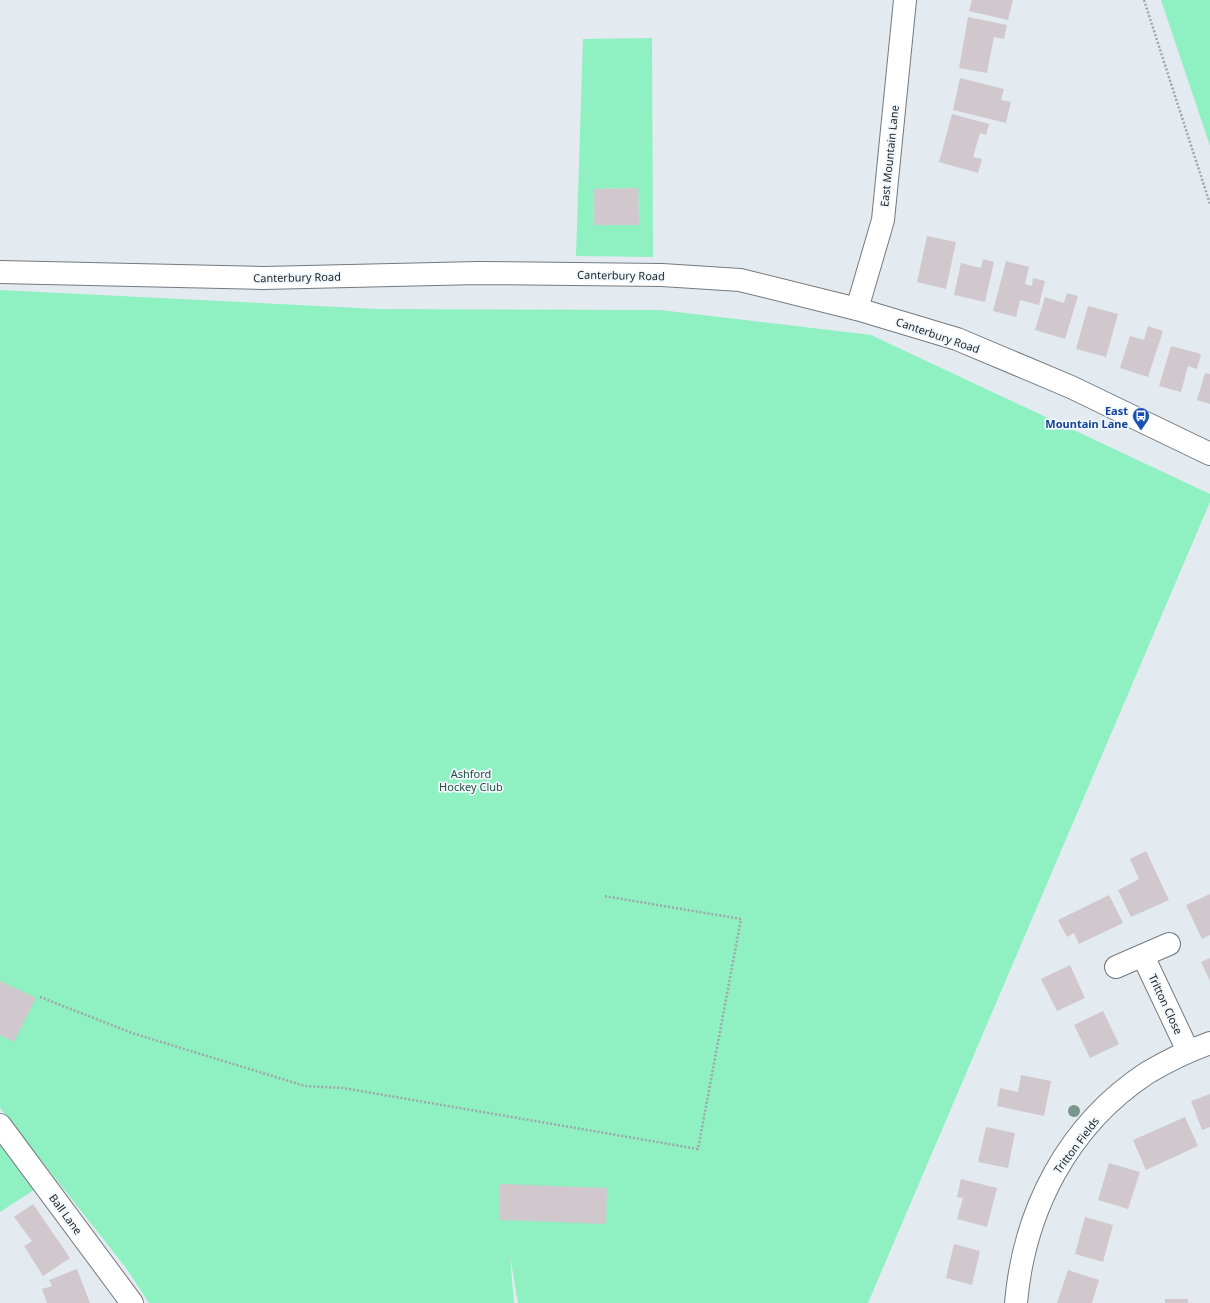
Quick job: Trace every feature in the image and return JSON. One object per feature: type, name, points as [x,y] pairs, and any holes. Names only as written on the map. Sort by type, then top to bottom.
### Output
[{"type":"main road","name":"East Mountain Lane","points":[[857,309],[883,220],[905,0]]},
{"type":"main road","name":"Canterbury Road","points":[[0,272],[262,278],[479,273],[662,275],[740,280],[857,309],[957,339],[1071,387],[1210,454]]},
{"type":"main road","points":[[1116,967],[1169,944]]},
{"type":"main road","name":"Tritton Close","points":[[1143,956],[1188,1051]]},
{"type":"main road","name":"Tritton Fields","points":[[1016,1303],[1022,1256],[1036,1209],[1048,1184],[1086,1129],[1127,1088],[1147,1074],[1188,1051],[1210,1043]]},
{"type":"main road","name":"Ball Lane","points":[[0,1125],[132,1303]]},
{"type":"path","points":[[1144,0],[1210,204]]},
{"type":"path","points":[[40,997],[132,1033],[305,1086],[343,1088],[698,1149],[741,919],[604,896]]},
{"type":"green space","points":[[1161,0],[1210,0],[1210,146]]},
{"type":"green space","points":[[652,38],[653,257],[576,256],[583,39]],"holes":[[[638,188],[639,225],[594,225],[593,189]]]},
{"type":"green space","name":"Ashford Hockey Club","points":[[0,290],[378,309],[660,310],[871,335],[1210,494],[1210,502],[868,1303],[518,1303],[510,1256],[514,1303],[149,1303],[126,1268],[0,1108]]},
{"type":"green space","points":[[0,1143],[37,1188],[0,1212]]},
{"type":"building","points":[[972,0],[1013,0],[1008,20],[969,11]]},
{"type":"building","points":[[968,17],[1007,25],[1004,39],[994,37],[987,73],[959,68]]},
{"type":"building","points":[[960,78],[1004,89],[1001,100],[1011,102],[1006,123],[953,110]]},
{"type":"building","points":[[952,114],[989,124],[986,135],[980,133],[973,157],[982,159],[978,173],[939,162]]},
{"type":"building","points":[[638,188],[639,225],[594,225],[593,189]]},
{"type":"building","points":[[927,236],[956,242],[946,289],[917,282]]},
{"type":"building","points":[[983,259],[994,262],[985,302],[954,295],[961,263],[981,268]]},
{"type":"building","points":[[1006,261],[1029,267],[1025,284],[1032,286],[1033,278],[1045,281],[1039,305],[1020,300],[1016,317],[993,311]]},
{"type":"building","points":[[1067,293],[1078,296],[1065,339],[1035,330],[1045,297],[1064,303]]},
{"type":"building","points":[[1088,306],[1118,314],[1106,357],[1076,349]]},
{"type":"building","points":[[1148,326],[1163,331],[1148,377],[1120,368],[1130,336],[1144,340]]},
{"type":"building","points":[[1171,346],[1201,354],[1197,369],[1188,366],[1181,392],[1159,386]]},
{"type":"building","points":[[1205,373],[1210,374],[1210,404],[1197,400]]},
{"type":"building","points":[[1146,851],[1169,900],[1131,917],[1118,890],[1139,879],[1130,859]]},
{"type":"building","points":[[1210,894],[1210,935],[1202,939],[1186,905]]},
{"type":"building","points":[[1109,895],[1123,923],[1079,944],[1074,933],[1067,937],[1058,920]]},
{"type":"building","points":[[1210,958],[1210,981],[1201,962]]},
{"type":"building","points":[[1070,965],[1085,998],[1057,1011],[1041,979]]},
{"type":"building","points":[[0,981],[36,998],[14,1042],[0,1035]]},
{"type":"building","points":[[1103,1011],[1119,1044],[1090,1058],[1074,1025]]},
{"type":"building","points":[[1021,1075],[1051,1081],[1044,1116],[997,1106],[1000,1088],[1018,1092]]},
{"type":"building","points":[[1210,1094],[1210,1127],[1202,1130],[1191,1101]]},
{"type":"building","points":[[1185,1117],[1198,1146],[1146,1170],[1133,1140]]},
{"type":"building","points":[[986,1127],[1015,1133],[1008,1168],[978,1162]]},
{"type":"building","points":[[1109,1163],[1140,1172],[1128,1209],[1098,1200]]},
{"type":"building","points":[[961,1179],[997,1188],[987,1227],[957,1219],[963,1198],[957,1197]]},
{"type":"building","points":[[500,1184],[607,1188],[606,1224],[499,1220]]},
{"type":"building","points":[[33,1204],[70,1258],[43,1276],[24,1246],[32,1241],[14,1217]]},
{"type":"building","points":[[1085,1217],[1113,1225],[1103,1262],[1075,1254]]},
{"type":"building","points":[[954,1244],[980,1251],[972,1285],[946,1278]]},
{"type":"building","points":[[77,1269],[90,1303],[47,1303],[42,1289],[52,1286],[49,1280]]},
{"type":"building","points":[[1068,1270],[1099,1280],[1092,1303],[1057,1303]]},
{"type":"building","points":[[1165,1299],[1188,1299],[1188,1303],[1165,1303]]},
{"type":"place","name":"East Mountain Lane","points":[[1141,431]]}]
